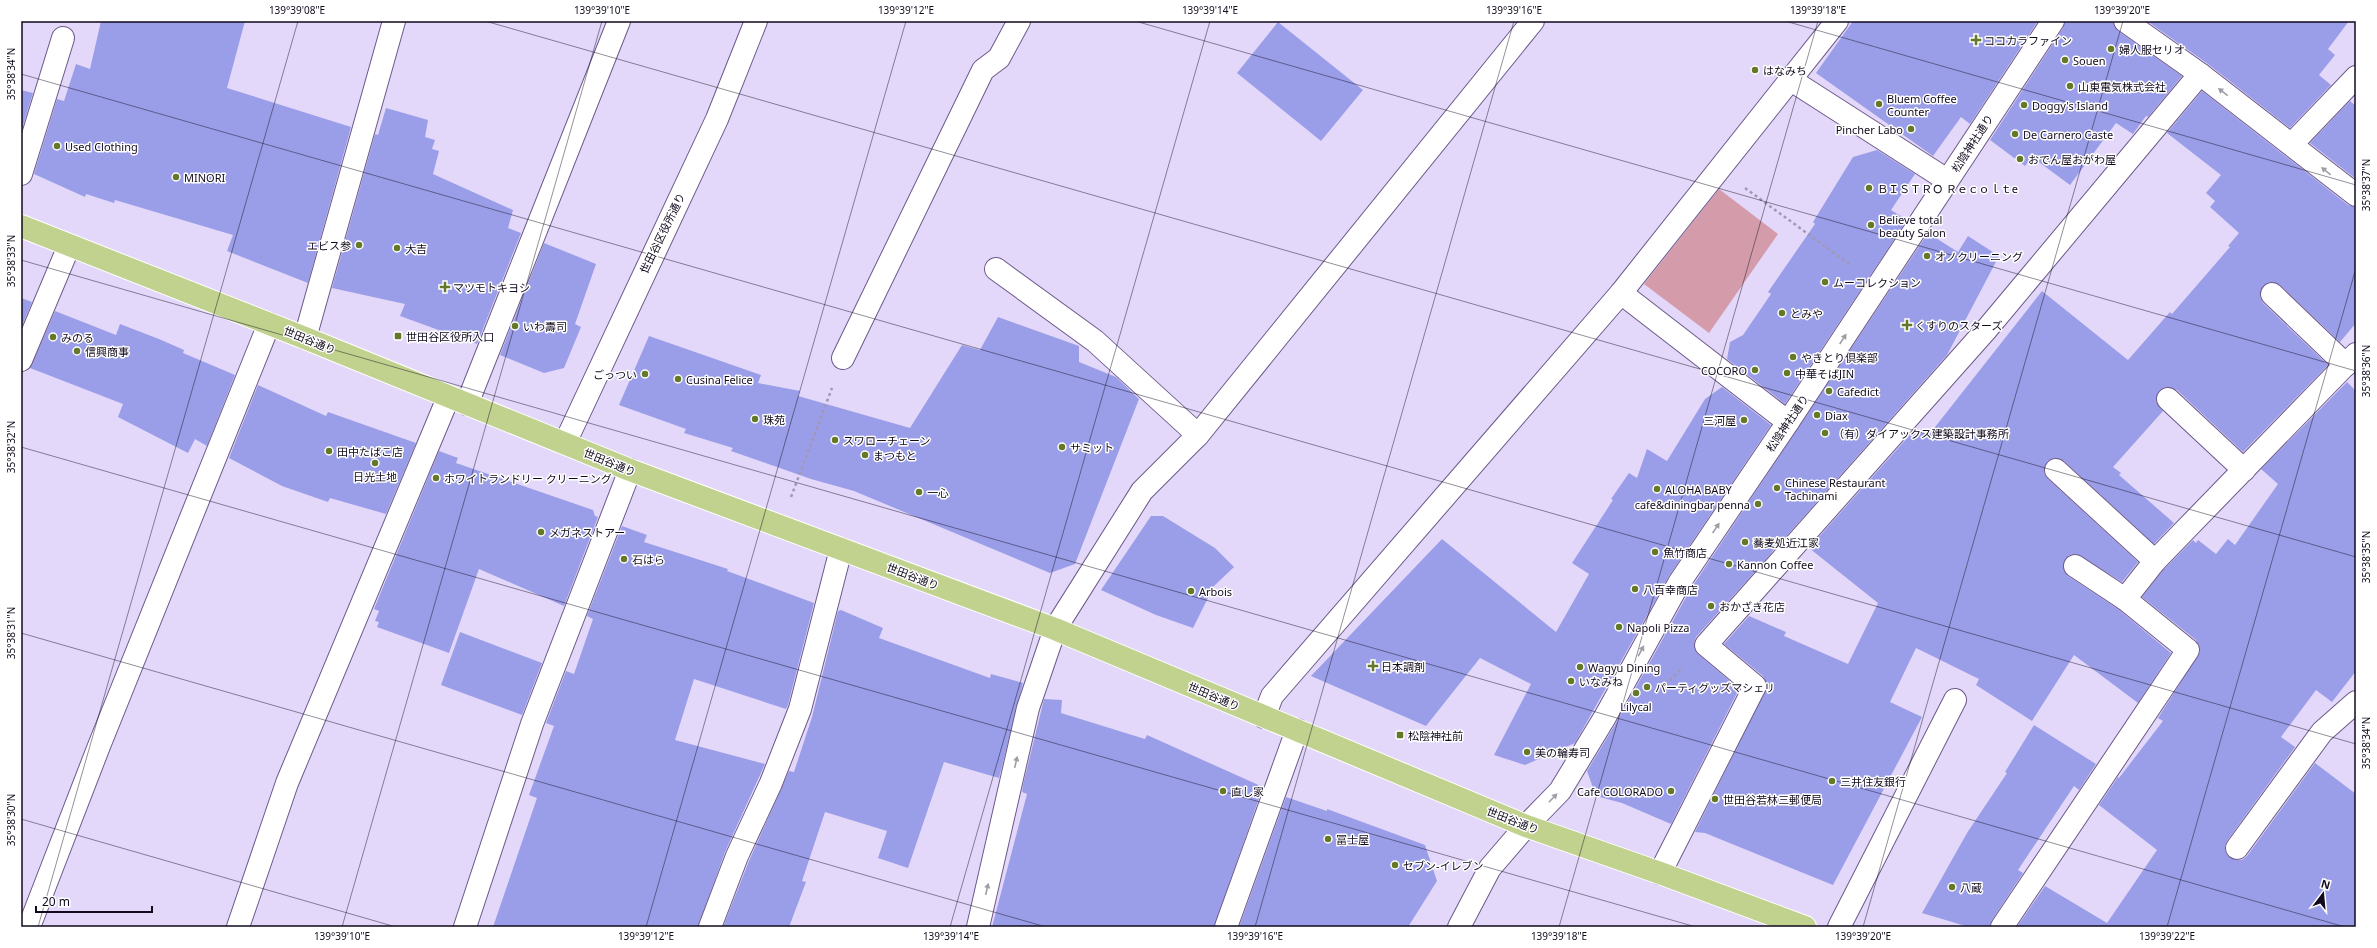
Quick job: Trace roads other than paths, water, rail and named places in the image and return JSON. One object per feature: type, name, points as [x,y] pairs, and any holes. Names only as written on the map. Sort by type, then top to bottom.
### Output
[{"type":"main road","name":"世田谷通り","points":[[21,226],[305,338],[630,470],[1055,629],[1526,826],[1660,873],[1805,927]]},
{"type":"street","points":[[305,338],[394,21]]},
{"type":"street","points":[[238,927],[287,783],[457,401],[619,21]]},
{"type":"street","name":"世田谷区役所通り","points":[[565,443],[717,119],[756,21]]},
{"type":"street","points":[[843,358],[983,70],[999,58],[1019,21]]},
{"type":"street","points":[[978,927],[1028,708],[1055,629],[1142,491],[1198,435],[1533,21]]},
{"type":"street","points":[[1264,717],[1272,696],[1621,293],[1837,21]]},
{"type":"street","name":"松陰神社通り","points":[[1459,927],[1490,868],[1526,826],[1560,791],[1605,717],[1679,583],[1788,422],[2053,21]]},
{"type":"street","points":[[2125,21],[2200,74],[2356,195]]},
{"type":"street","points":[[21,174],[63,38]]},
{"type":"street","points":[[1660,873],[1755,686],[1706,644],[1986,330],[2200,74]]},
{"type":"street","points":[[2292,144],[2356,77]]},
{"type":"street","points":[[1791,80],[1947,180]]},
{"type":"street","points":[[21,360],[69,246]]},
{"type":"street","points":[[996,269],[1095,341],[1198,435]]},
{"type":"street","points":[[1621,293],[1788,422]]},
{"type":"street","points":[[2125,599],[2155,561],[2351,359],[2272,294]]},
{"type":"street","points":[[29,927],[108,723],[269,324]]},
{"type":"street","points":[[2168,399],[2244,470]]},
{"type":"street","points":[[465,927],[532,724],[630,470]]},
{"type":"street","points":[[2056,470],[2155,561]]},
{"type":"street","points":[[710,927],[735,863],[771,783],[800,709],[841,549]]},
{"type":"street","points":[[2002,927],[2188,650],[2125,599],[2075,566]]},
{"type":"street","points":[[1839,927],[1955,700]]},
{"type":"street","points":[[2237,848],[2322,732],[2356,702]]},
{"type":"street","points":[[1226,927],[1298,730]]},
{"type":"place","name":"ココカラファイン","points":[[1976,40]]},
{"type":"place","name":"婦人服セリオ","points":[[2111,49]]},
{"type":"place","name":"Souen","points":[[2065,60]]},
{"type":"place","name":"はなみち","points":[[1755,70]]},
{"type":"place","name":"山東電気株式会社","points":[[2070,86]]},
{"type":"place","name":"Bluem Coffee Counter","points":[[1879,104]]},
{"type":"place","name":"Doggy's Island","points":[[2024,105]]},
{"type":"place","name":"Pincher Labo","points":[[1911,129]]},
{"type":"place","name":"De Carnero Caste","points":[[2015,134]]},
{"type":"place","name":"Used Clothing","points":[[57,146]]},
{"type":"place","name":"おでん屋おがわ屋","points":[[2020,159]]},
{"type":"place","name":"MINORI","points":[[176,177]]},
{"type":"place","name":"ＢＩＳＴＲＯ Ｒｅｃｏｌｔe","points":[[1869,188]]},
{"type":"place","name":"Believe total beauty Salon","points":[[1871,225]]},
{"type":"place","name":"エビス参","points":[[359,245]]},
{"type":"place","name":"大吉","points":[[397,248]]},
{"type":"place","name":"オノクリーニング","points":[[1927,256]]},
{"type":"place","name":"ムーコレクション","points":[[1825,282]]},
{"type":"place","name":"マツモトキヨシ","points":[[445,287]]},
{"type":"place","name":"とみや","points":[[1782,313]]},
{"type":"place","name":"くすりのスターズ","points":[[1907,325]]},
{"type":"place","name":"いわ壽司","points":[[515,326]]},
{"type":"place","name":"世田谷区役所入口","points":[[398,336]]},
{"type":"place","name":"みのる","points":[[53,337]]},
{"type":"place","name":"信興商事","points":[[77,351]]},
{"type":"place","name":"やきとり倶楽部","points":[[1793,357]]},
{"type":"place","name":"COCORO","points":[[1755,370]]},
{"type":"place","name":"中華そばJIN","points":[[1787,373]]},
{"type":"place","name":"ごっつい","points":[[645,374]]},
{"type":"place","name":"Cusina Felice","points":[[678,379]]},
{"type":"place","name":"Cafedict","points":[[1829,391]]},
{"type":"place","name":"Diax","points":[[1817,415]]},
{"type":"place","name":"珠苑","points":[[755,419]]},
{"type":"place","name":"三河屋","points":[[1744,420]]},
{"type":"place","name":"（有）ダイアックス建築設計事務所","points":[[1825,433]]},
{"type":"place","name":"スワローチェーン","points":[[835,440]]},
{"type":"place","name":"サミット","points":[[1062,447]]},
{"type":"place","name":"田中たばこ店","points":[[329,451]]},
{"type":"place","name":"まつもと","points":[[865,455]]},
{"type":"place","name":"日光土地","points":[[375,463]]},
{"type":"place","name":"ホワイトランドリー クリーニング","points":[[436,478]]},
{"type":"place","name":"Chinese Restaurant Tachinami","points":[[1777,488]]},
{"type":"place","name":"ALOHA BABY","points":[[1657,489]]},
{"type":"place","name":"一心","points":[[919,492]]},
{"type":"place","name":"cafe&diningbar penna","points":[[1758,504]]},
{"type":"place","name":"メガネストアー","points":[[541,532]]},
{"type":"place","name":"蕎麦処近江家","points":[[1745,542]]},
{"type":"place","name":"魚竹商店","points":[[1655,552]]},
{"type":"place","name":"石はら","points":[[624,559]]},
{"type":"place","name":"Kannon Coffee","points":[[1729,564]]},
{"type":"place","name":"八百幸商店","points":[[1635,589]]},
{"type":"place","name":"Arbois","points":[[1191,591]]},
{"type":"place","name":"おかざき花店","points":[[1711,606]]},
{"type":"place","name":"Napoli Pizza","points":[[1619,627]]},
{"type":"place","name":"日本調剤","points":[[1373,666]]},
{"type":"place","name":"Wagyu Dining","points":[[1580,667]]},
{"type":"place","name":"いなみね","points":[[1571,681]]},
{"type":"place","name":"パーティグッズマシェリ","points":[[1647,687]]},
{"type":"place","name":"Lilycal","points":[[1636,693]]},
{"type":"place","name":"松陰神社前","points":[[1400,735]]},
{"type":"place","name":"美の輪寿司","points":[[1527,752]]},
{"type":"place","name":"三井住友銀行","points":[[1832,781]]},
{"type":"place","name":"直し家","points":[[1223,791]]},
{"type":"place","name":"Cafe COLORADO","points":[[1671,791]]},
{"type":"place","name":"世田谷若林三郵便局","points":[[1715,799]]},
{"type":"place","name":"冨士屋","points":[[1328,839]]},
{"type":"place","name":"セブン-イレブン","points":[[1395,865]]},
{"type":"place","name":"八蔵","points":[[1952,887]]}]
